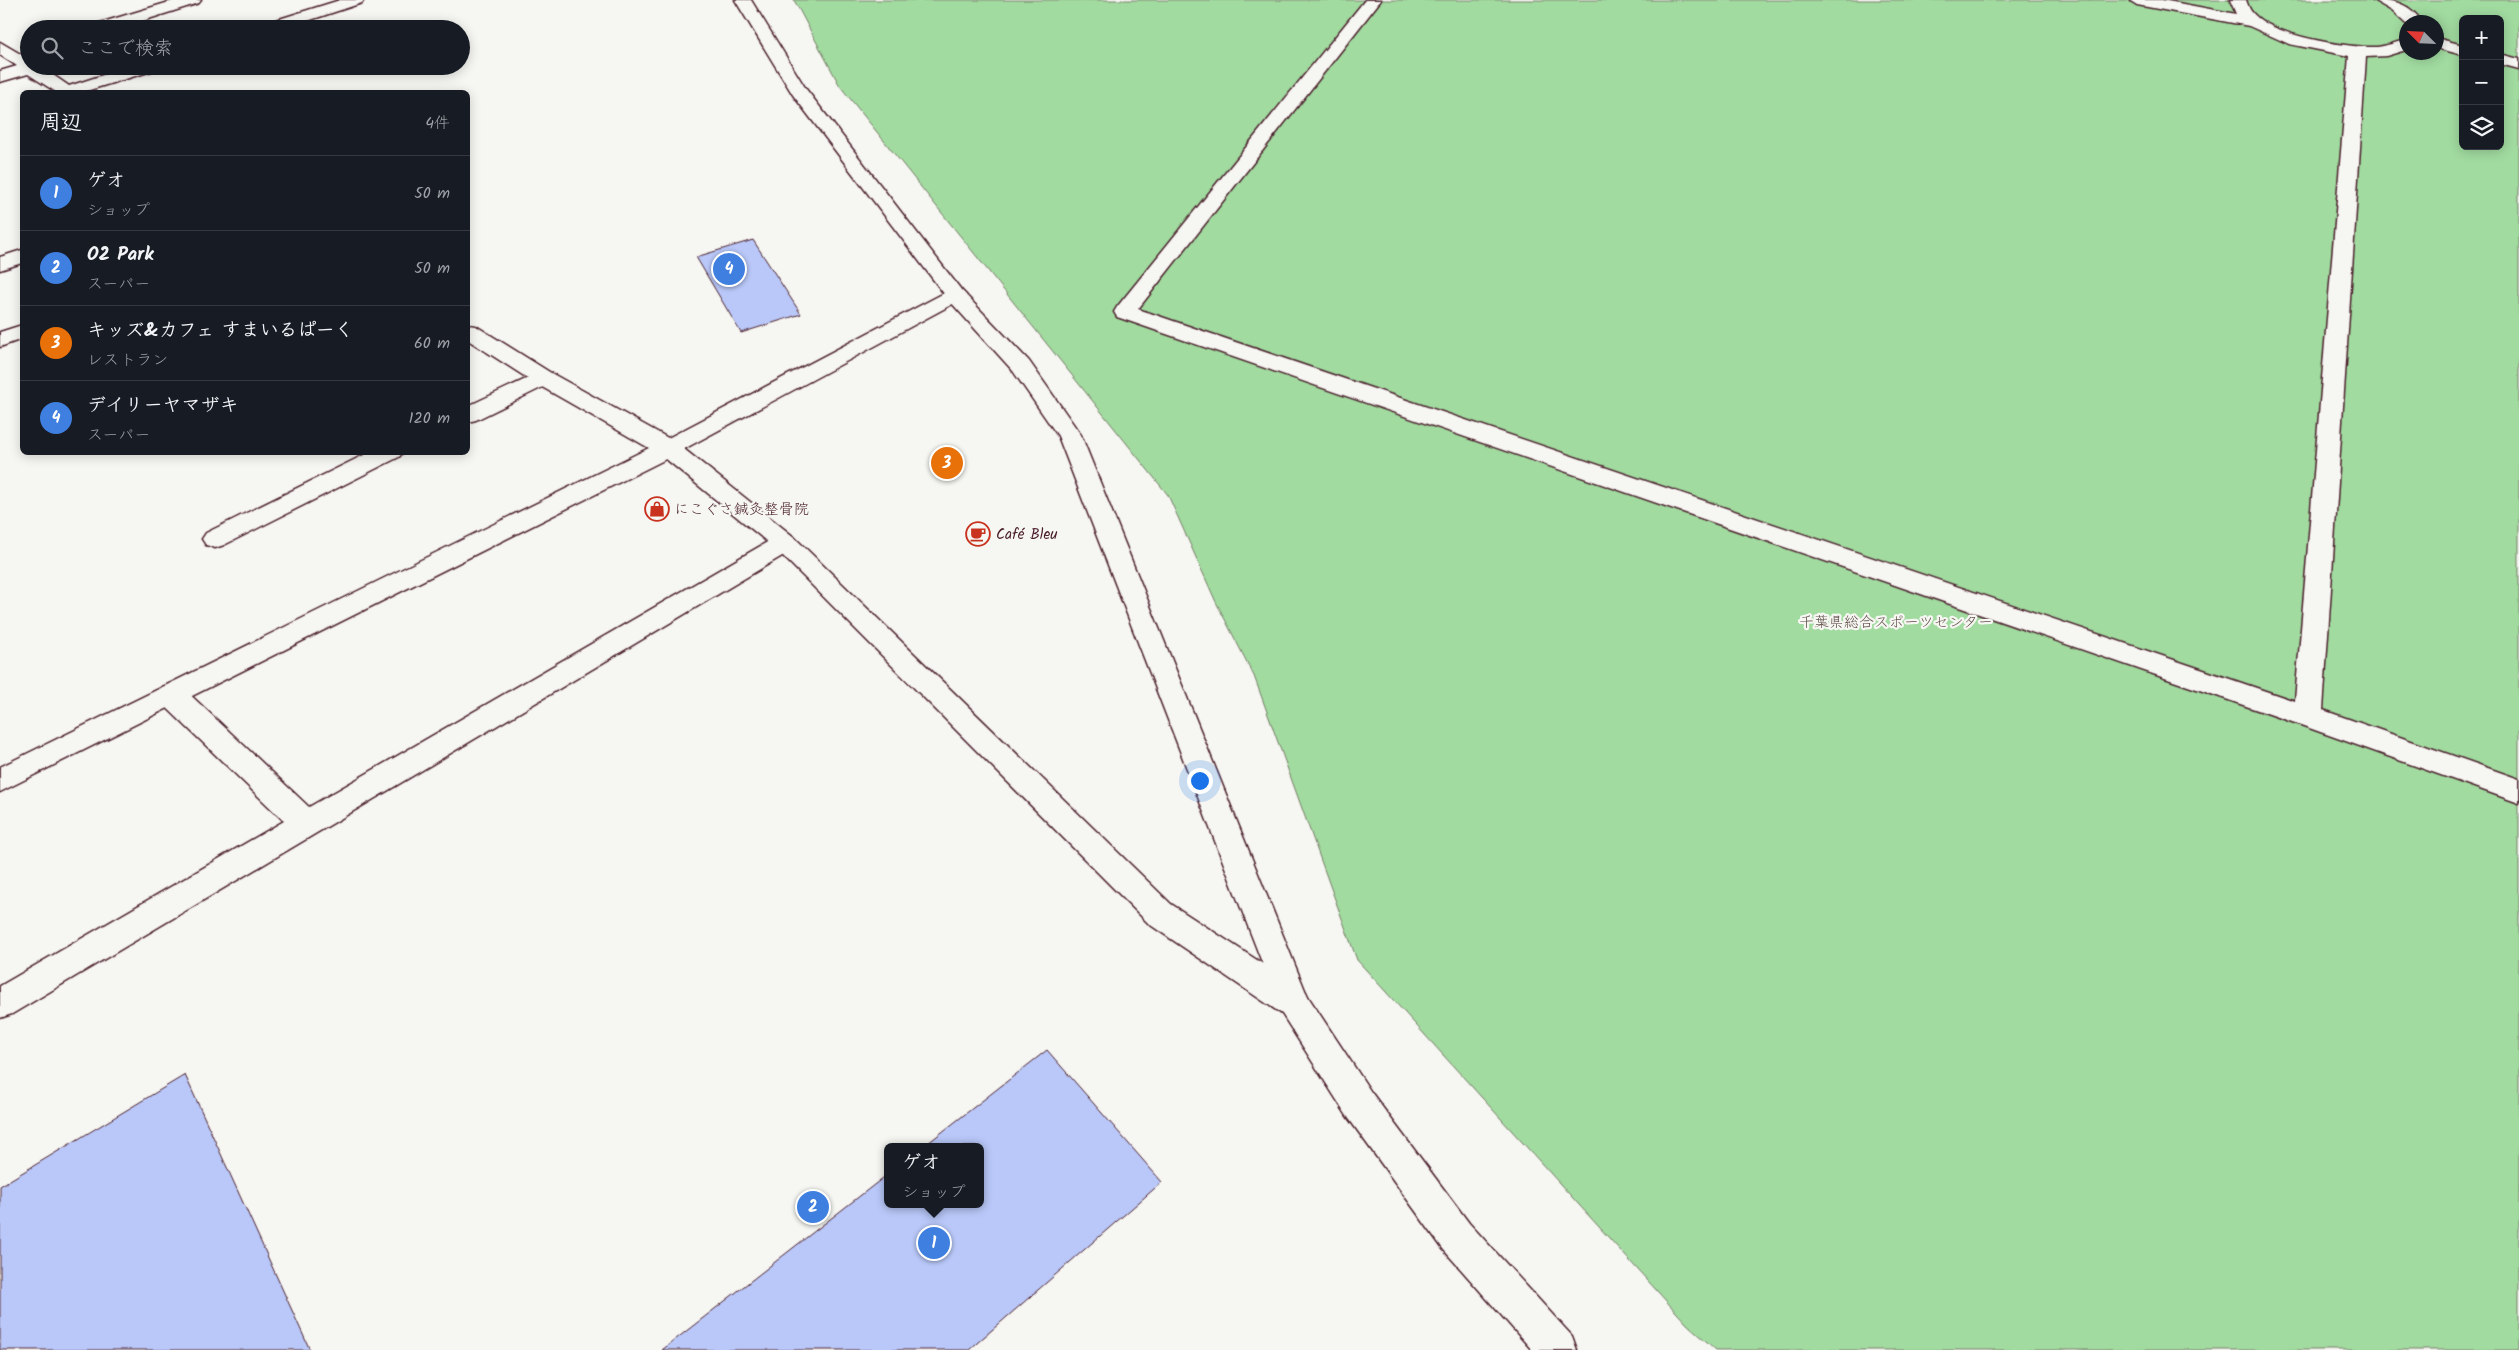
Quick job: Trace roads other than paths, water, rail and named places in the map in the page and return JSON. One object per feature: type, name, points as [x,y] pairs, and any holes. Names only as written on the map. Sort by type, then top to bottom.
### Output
[{"type":"street","points":[[129,20],[192,0]]},
{"type":"street","points":[[294,20],[356,0]]},
{"type":"street","points":[[743,0],[799,91],[955,294],[1021,366],[1069,435],[1294,1003],[1360,1104],[1456,1236],[1558,1350]]},
{"type":"street","points":[[1373,0],[1125,312],[2308,716],[2519,791]]},
{"type":"street","points":[[2137,0],[2257,23]]},
{"type":"street","points":[[2238,0],[2238,7],[2246,16],[2265,29],[2308,44],[2358,52],[2390,51],[2399,48]]},
{"type":"street","points":[[2380,0],[2398,8],[2406,15]]},
{"type":"street","points":[[2444,45],[2459,49]]},
{"type":"street","points":[[2308,716],[2358,52]]},
{"type":"street","points":[[0,77],[18,55]]},
{"type":"street","points":[[2504,60],[2519,64]]},
{"type":"street","points":[[44,75],[64,90]]},
{"type":"street","points":[[73,90],[121,75]]},
{"type":"street","points":[[0,264],[20,257]]},
{"type":"street","points":[[0,780],[668,448],[955,294]]},
{"type":"street","points":[[470,332],[544,378],[668,448],[786,543],[1160,914],[1294,1003]]},
{"type":"street","points":[[0,340],[20,333]]},
{"type":"street","points":[[470,414],[544,378]]},
{"type":"street","points":[[215,539],[385,455]]},
{"type":"street","points":[[0,1003],[786,543]]},
{"type":"street","points":[[172,695],[307,824]]},
{"type":"place","name":"デイリーヤマザキ","points":[[729,269]]},
{"type":"place","name":"キッズ&カフェ すまいるぱーく","points":[[947,463]]},
{"type":"place","name":"にこぐさ鍼灸整骨院","points":[[657,509]]},
{"type":"place","name":"Café Bleu","points":[[978,534]]},
{"type":"place","name":"O2 Park","points":[[813,1207]]},
{"type":"place","name":"ゲオ","points":[[934,1243]]},
{"type":"park label","name":"千葉県総合スポーツセンター","points":[[1896,622]]}]
